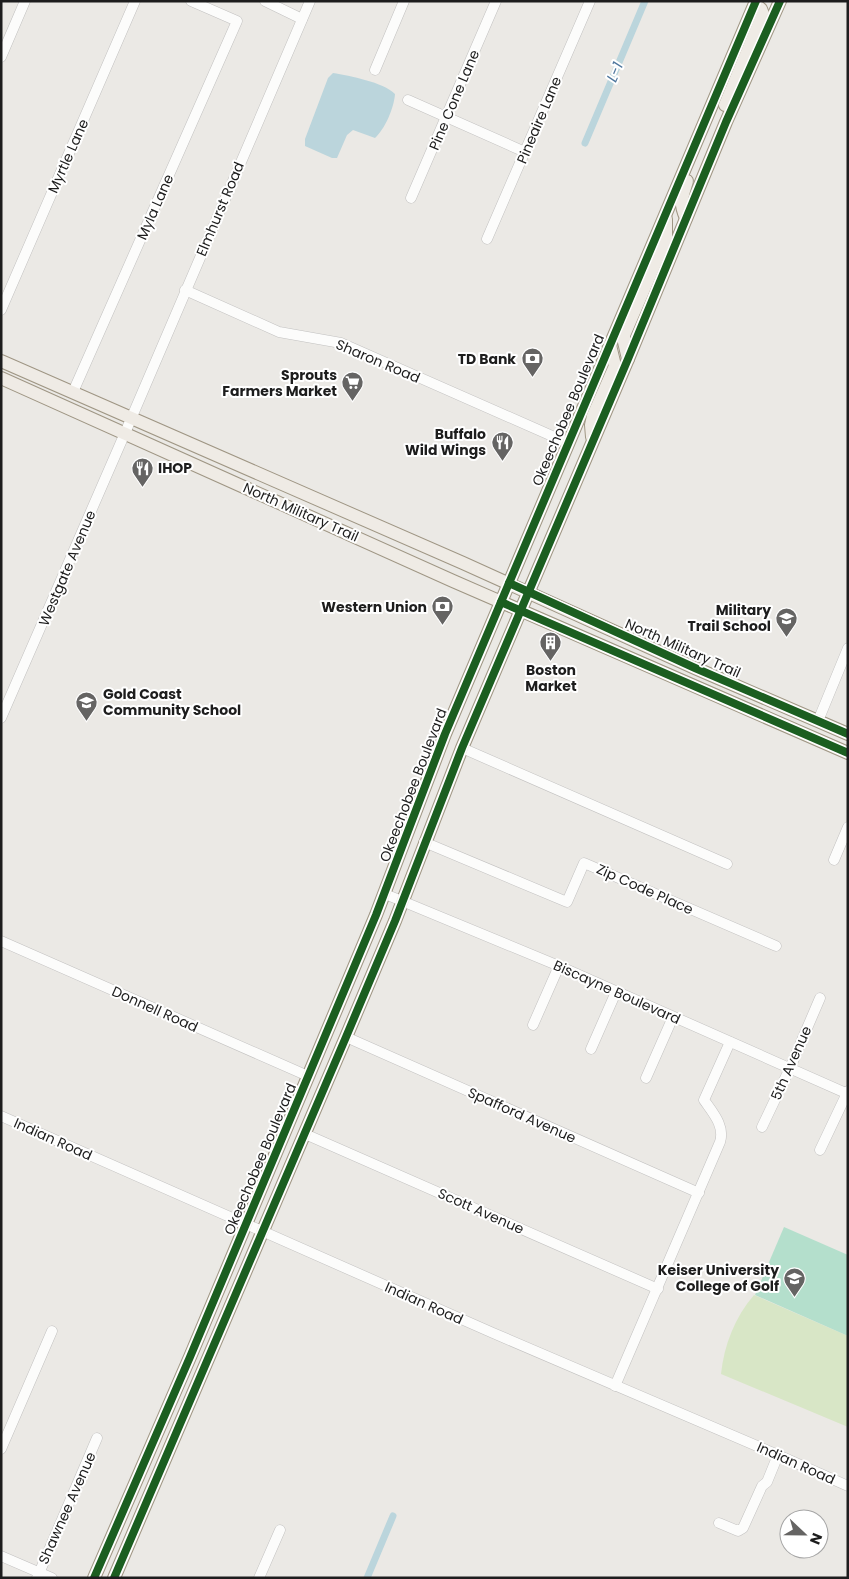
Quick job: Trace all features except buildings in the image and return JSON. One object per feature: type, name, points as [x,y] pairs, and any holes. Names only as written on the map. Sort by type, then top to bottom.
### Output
[{"type":"main road","points":[[114,1578],[346,1037],[462,748],[593,442],[726,122],[780,1]]},
{"type":"main road","points":[[726,122],[725,104],[763,14],[755,3]]},
{"type":"main road","name":"Okeechobee Boulevard","points":[[94,1578],[190,1357],[385,894],[445,734],[755,3]]},
{"type":"main road","points":[[686,218],[681,202],[704,124]]},
{"type":"main road","points":[[628,359],[624,334],[666,238],[666,212]]},
{"type":"main road","points":[[593,442],[591,425],[593,416],[615,366],[610,345]]},
{"type":"main road","name":"North Military Trail","points":[[1,361],[509,583],[695,668],[848,734]]},
{"type":"main road","name":"North Military Trail","points":[[1,378],[521,611],[848,753]]},
{"type":"main road","points":[[264,495],[278,492],[336,515],[356,516]]},
{"type":"main road","points":[[770,719],[785,717],[794,710]]},
{"type":"main road","points":[[181,1422],[177,1414],[191,1374],[190,1357]]},
{"type":"main road","points":[[125,1553],[126,1578]]},
{"type":"street","points":[[1,56],[25,1]]},
{"type":"street","name":"Myrtle Lane","points":[[1,310],[136,1]]},
{"type":"street","name":"Myla Lane","points":[[73,392],[237,22],[191,1]]},
{"type":"street","points":[[265,1],[302,19]]},
{"type":"street","name":"Elmhurst Road","points":[[132,418],[185,290],[310,1]]},
{"type":"street","points":[[375,70],[404,1]]},
{"type":"street","name":"Pine Cone Lane","points":[[411,198],[496,1]]},
{"type":"street","name":"Pineaire Lane","points":[[487,239],[590,1]]},
{"type":"street","points":[[408,100],[525,152]]},
{"type":"street","name":"Sharon Road","points":[[185,290],[279,332],[341,343],[568,442]]},
{"type":"street","name":"Westgate Avenue","points":[[1,718],[132,418]]},
{"type":"street","points":[[818,721],[848,648]]},
{"type":"street","points":[[462,748],[727,864]]},
{"type":"street","points":[[834,860],[848,827]]},
{"type":"street","name":"Zip Code Place","points":[[424,842],[567,902],[584,863],[776,946]]},
{"type":"street","name":"Biscayne Boulevard","points":[[385,894],[559,966],[847,1093]]},
{"type":"street","name":"Donnell Road","points":[[1,941],[308,1076]]},
{"type":"street","points":[[533,1025],[559,966]]},
{"type":"street","points":[[591,1049],[616,992]]},
{"type":"street","name":"5th Avenue","points":[[762,1127],[820,998]]},
{"type":"street","points":[[646,1078],[673,1017]]},
{"type":"street","name":"Spafford Avenue","points":[[346,1037],[699,1193]]},
{"type":"street","points":[[616,1386],[722,1136],[719,1122],[704,1100],[730,1042]]},
{"type":"street","points":[[820,1150],[847,1093]]},
{"type":"street","name":"Indian Road","points":[[1,1116],[848,1486]]},
{"type":"street","name":"Scott Avenue","points":[[305,1134],[658,1289]]},
{"type":"street","points":[[1,1449],[52,1331]]},
{"type":"street","name":"Shawnee Avenue","points":[[38,1575],[98,1438]]},
{"type":"street","points":[[719,1523],[738,1531],[743,1528],[762,1486],[767,1482],[778,1455]]},
{"type":"street","points":[[259,1578],[280,1530]]},
{"type":"street","points":[[1,1556],[38,1575],[52,1578]]},
{"type":"green space","points":[[784,1227],[848,1255],[848,1336],[755,1295]]},
{"type":"green space","points":[[754,1295],[848,1336],[848,1427],[721,1374],[728,1342],[736,1322]]},
{"type":"water","points":[[333,73],[375,83],[395,94],[393,106],[379,134],[375,138],[353,130],[347,135],[337,158],[332,158],[305,146],[305,139],[328,78]]},
{"type":"waterway","name":"L-1","points":[[585,143],[645,1]]},
{"type":"waterway","points":[[367,1578],[393,1516]]},
{"type":"cycle path","points":[[94,1578],[190,1357],[376,915],[445,734],[756,1]]},
{"type":"cycle path","points":[[114,1578],[395,921],[462,748],[628,359],[726,122],[780,1]]},
{"type":"cycle path","points":[[509,583],[695,668],[848,734]]},
{"type":"cycle path","points":[[501,602],[848,753]]},
{"type":"place","name":"TD Bank","points":[[532,378]]},
{"type":"place","name":"Sprouts Farmers Market","points":[[353,402]]},
{"type":"place","name":"Buffalo Wild Wings","points":[[502,461]]},
{"type":"place","name":"IHOP","points":[[142,487]]},
{"type":"place","name":"Western Union","points":[[443,626]]},
{"type":"place","name":"Military Trail School","points":[[787,637]]},
{"type":"place","name":"Boston Market","points":[[551,661]]},
{"type":"place","name":"Gold Coast Community School","points":[[87,721]]},
{"type":"place","name":"Keiser University College of Golf","points":[[795,1297]]}]
